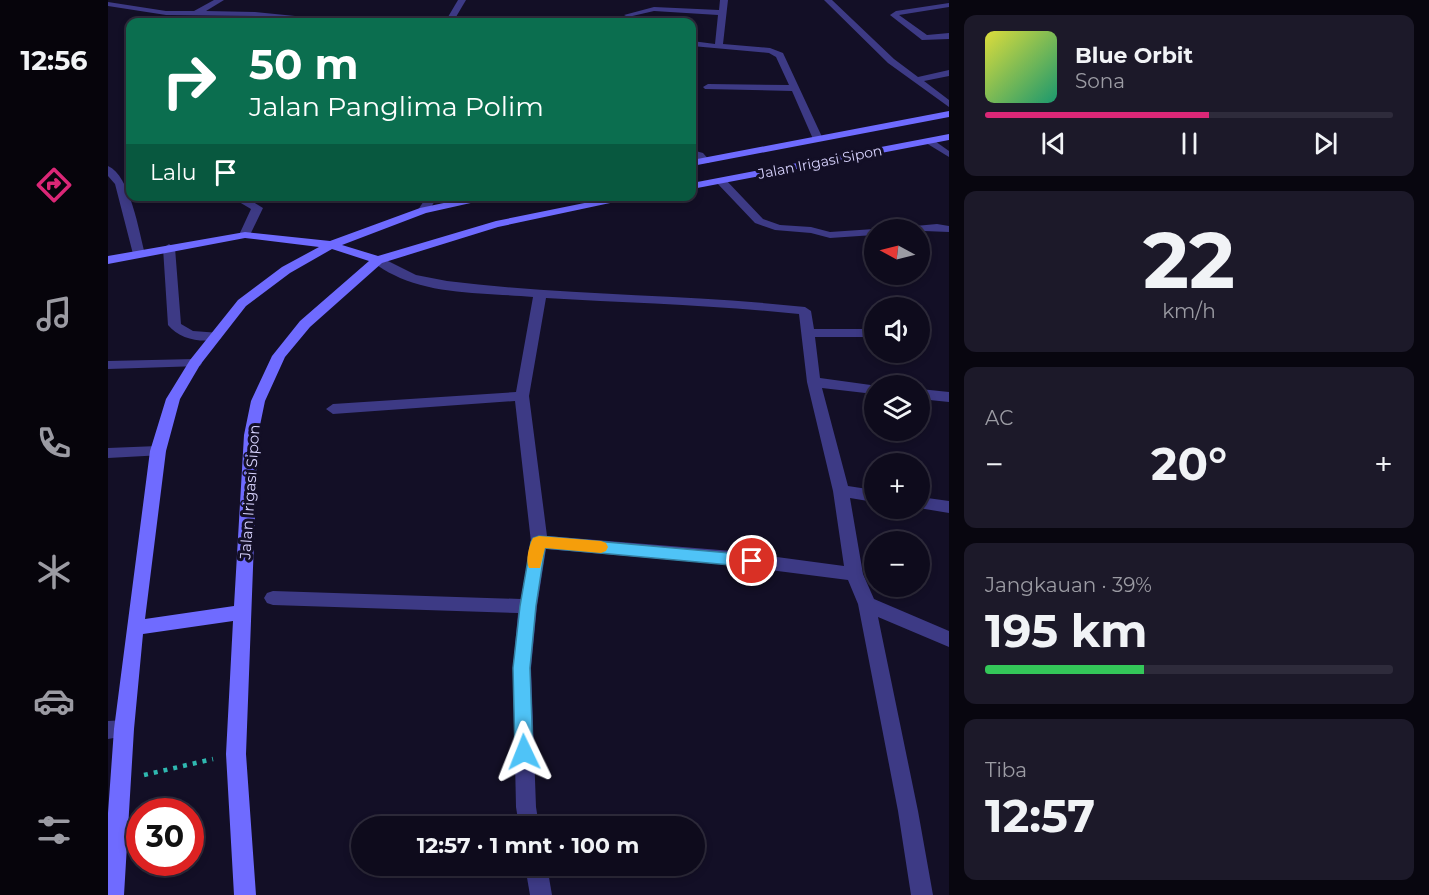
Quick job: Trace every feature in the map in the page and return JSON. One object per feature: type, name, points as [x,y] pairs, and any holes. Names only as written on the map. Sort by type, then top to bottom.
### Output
[{"type":"street","points":[[119,6],[131,0]]},
{"type":"street","points":[[194,14],[220,0]]},
{"type":"street","points":[[451,18],[462,0]]},
{"type":"street","points":[[719,46],[724,0]]},
{"type":"street","points":[[828,0],[891,61],[949,104]]},
{"type":"street","points":[[108,4],[143,11],[255,14],[274,18]]},
{"type":"street","points":[[949,5],[894,15],[925,38],[949,36]]},
{"type":"street","points":[[628,15],[654,9],[723,13]]},
{"type":"street","points":[[696,45],[777,53],[783,57],[818,139]]},
{"type":"street","points":[[915,80],[949,73]]},
{"type":"street","points":[[708,87],[796,88]]},
{"type":"street","name":"Jalan Irigasi Sipon","points":[[696,162],[949,114]]},
{"type":"street","name":"Jalan Irigasi Sipon","points":[[696,185],[949,137]]},
{"type":"street","points":[[696,154],[705,161],[759,221],[766,225],[811,230],[830,235],[864,233]]},
{"type":"street","points":[[108,169],[120,184],[133,240],[139,254]]},
{"type":"street","points":[[244,201],[257,208],[245,235]]},
{"type":"street","points":[[424,210],[430,201]]},
{"type":"street","points":[[113,895],[120,780],[116,730],[135,628],[158,451],[173,399],[214,336],[242,303],[286,270],[334,246],[424,210],[471,201]]},
{"type":"street","name":"Jalan Irigasi Sipon","points":[[245,895],[236,754],[251,435],[258,401],[279,356],[305,324],[376,260],[496,224],[613,201]]},
{"type":"street","points":[[930,228],[949,229]]},
{"type":"street","points":[[108,260],[245,235],[334,246],[376,260],[399,273],[415,278],[465,286],[540,294],[683,303],[732,303],[805,310],[814,382],[841,491],[854,574],[867,604],[922,895]]},
{"type":"street","points":[[169,248],[175,325],[178,329],[194,335],[214,336]]},
{"type":"street","points":[[527,816],[522,668],[528,606],[539,542],[522,396],[540,294]]},
{"type":"street","points":[[809,333],[864,333]]},
{"type":"street","points":[[108,365],[195,363]]},
{"type":"street","points":[[814,382],[864,387]]},
{"type":"street","points":[[930,395],[949,397]]},
{"type":"street","points":[[333,409],[522,396]]},
{"type":"street","points":[[108,453],[158,451]]},
{"type":"street","points":[[841,491],[864,494]]},
{"type":"street","points":[[930,504],[949,507]]},
{"type":"street","points":[[539,542],[732,558],[854,574]]},
{"type":"street","points":[[273,598],[528,606]]},
{"type":"street","points":[[867,604],[949,639]]},
{"type":"street","points":[[135,628],[244,612]]},
{"type":"street","points":[[538,876],[541,895]]},
{"type":"lane","points":[[929,141],[949,155]]},
{"type":"path","points":[[120,780],[236,754]]},
{"type":"slow traffic","points":[[535,564],[539,542],[601,547]]},
{"type":"route","points":[[524,752],[522,668],[528,606],[539,542],[752,561]]}]
